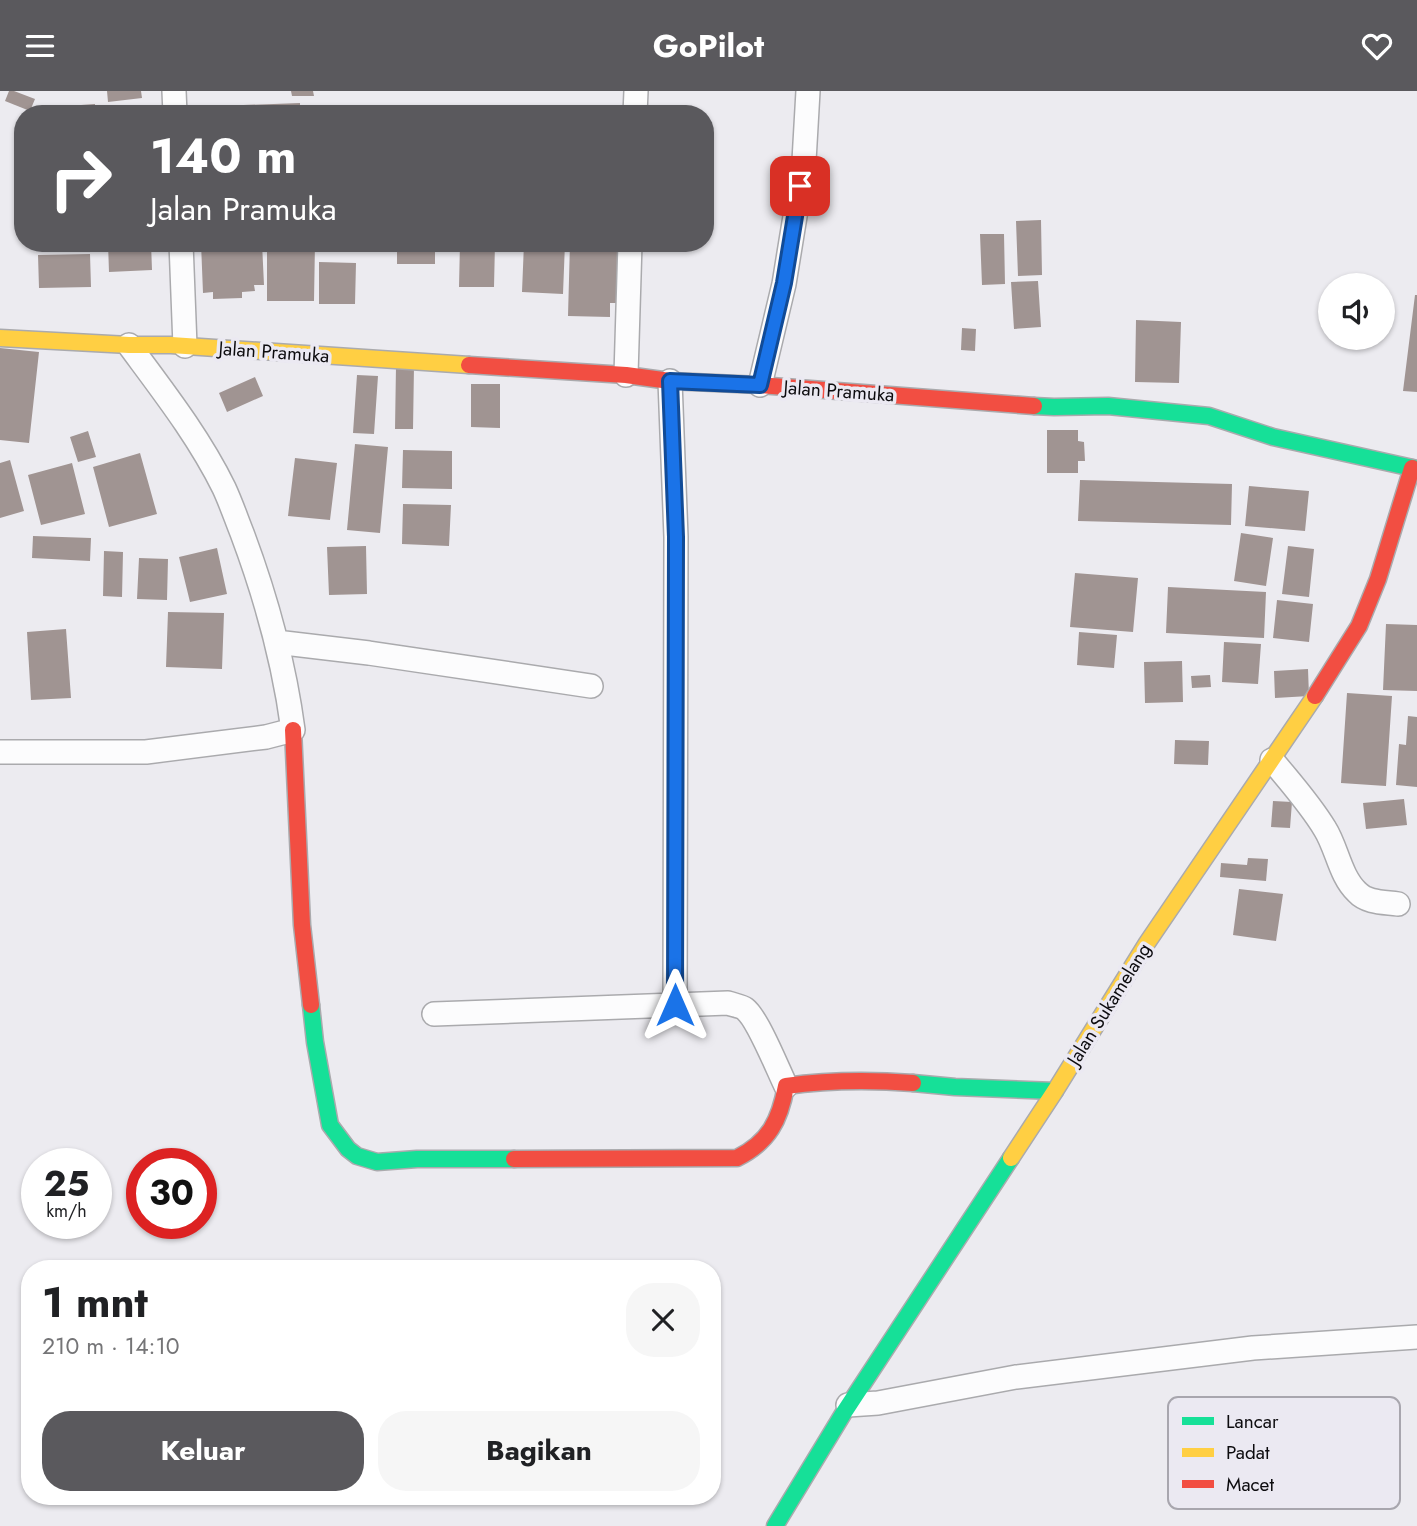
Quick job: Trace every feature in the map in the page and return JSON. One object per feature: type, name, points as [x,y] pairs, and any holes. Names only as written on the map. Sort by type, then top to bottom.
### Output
[{"type":"street","points":[[760,385],[784,283],[804,161],[808,91]]},
{"type":"street","points":[[178,345],[181,252]]},
{"type":"street","points":[[626,375],[630,252]]},
{"type":"street","name":"Jalan Pramuka","points":[[0,338],[178,345],[1054,407],[1108,406],[1209,416],[1273,437],[1415,468]]},
{"type":"street","points":[[138,345],[225,490],[257,574],[276,642],[287,686],[293,730],[302,925],[315,1042],[330,1125],[337,1138],[353,1154],[366,1161],[379,1163],[417,1159],[737,1158],[757,1147],[768,1136],[783,1105],[786,1086],[762,1036],[745,1009],[728,1003],[434,1014]]},
{"type":"street","points":[[670,381],[676,537],[675,1005]]},
{"type":"street","name":"Jalan Sukamelang","points":[[775,1526],[848,1405],[1055,1091],[1147,943],[1312,701],[1359,626],[1378,579],[1415,468]]},
{"type":"street","points":[[276,642],[591,686]]},
{"type":"street","points":[[0,752],[146,752],[266,737],[293,730]]},
{"type":"street","points":[[1272,760],[1309,804],[1326,831],[1356,892],[1371,901],[1398,904]]},
{"type":"street","points":[[786,1086],[875,1080],[955,1087],[1055,1091]]},
{"type":"street","points":[[848,1405],[878,1403],[1016,1377],[1253,1348],[1417,1337]]},
{"type":"building","points":[[9,91],[35,99],[32,105],[15,105],[5,101]]},
{"type":"building","points":[[107,91],[141,91],[142,98],[108,102]]},
{"type":"building","points":[[291,91],[313,91],[314,96],[292,96]]},
{"type":"building","points":[[300,103],[300,105],[245,105]]},
{"type":"building","points":[[1041,220],[1042,275],[1018,276],[1016,221]]},
{"type":"building","points":[[980,234],[1004,234],[1005,284],[982,285]]},
{"type":"building","points":[[108,252],[151,252],[152,270],[109,272]]},
{"type":"building","points":[[201,252],[262,252],[264,285],[254,285],[255,291],[242,292],[242,298],[213,299],[213,292],[203,293]]},
{"type":"building","points":[[267,252],[315,252],[314,301],[267,301]]},
{"type":"building","points":[[397,252],[435,252],[435,264],[397,264]]},
{"type":"building","points":[[460,252],[495,252],[494,287],[459,287]]},
{"type":"building","points":[[524,252],[565,252],[563,294],[522,292]]},
{"type":"building","points":[[570,252],[623,252],[621,303],[610,303],[610,317],[568,316]]},
{"type":"building","points":[[90,254],[91,287],[39,288],[38,255]]},
{"type":"building","points":[[319,262],[356,263],[355,304],[319,304]]},
{"type":"building","points":[[1038,281],[1041,327],[1014,329],[1011,282]]},
{"type":"building","points":[[1417,295],[1417,392],[1403,391]]},
{"type":"building","points":[[1136,320],[1181,322],[1179,383],[1135,382]]},
{"type":"building","points":[[962,328],[976,329],[975,351],[961,350]]},
{"type":"building","points":[[0,348],[39,352],[29,443],[0,440]]},
{"type":"building","points":[[396,366],[414,366],[413,429],[395,429]]},
{"type":"building","points":[[357,375],[378,376],[374,434],[353,433]]},
{"type":"building","points":[[255,377],[263,396],[227,412],[219,393]]},
{"type":"building","points":[[471,384],[500,384],[500,428],[471,427]]},
{"type":"building","points":[[1047,430],[1078,430],[1078,441],[1084,442],[1085,461],[1078,461],[1078,473],[1047,473]]},
{"type":"building","points":[[88,431],[96,457],[78,462],[70,437]]},
{"type":"building","points":[[355,444],[388,447],[380,533],[347,530]]},
{"type":"building","points":[[403,450],[452,451],[452,489],[402,488]]},
{"type":"building","points":[[140,453],[157,514],[109,527],[93,467]]},
{"type":"building","points":[[295,458],[337,463],[330,520],[288,516]]},
{"type":"building","points":[[10,460],[24,511],[0,518],[0,463]]},
{"type":"building","points":[[72,463],[85,514],[41,525],[28,475]]},
{"type":"building","points":[[1080,480],[1232,484],[1231,525],[1078,521]]},
{"type":"building","points":[[1249,486],[1309,491],[1305,531],[1245,526]]},
{"type":"building","points":[[403,504],[451,505],[449,546],[402,544]]},
{"type":"building","points":[[1241,533],[1273,538],[1266,586],[1234,581]]},
{"type":"building","points":[[33,536],[91,538],[90,561],[32,558]]},
{"type":"building","points":[[366,546],[367,594],[329,595],[327,547]]},
{"type":"building","points":[[1288,546],[1314,549],[1309,597],[1282,594]]},
{"type":"building","points":[[217,548],[227,594],[190,602],[179,557]]},
{"type":"building","points":[[104,551],[123,552],[122,597],[103,596]]},
{"type":"building","points":[[139,558],[168,559],[167,600],[137,599]]},
{"type":"building","points":[[1075,573],[1138,578],[1133,632],[1070,627]]},
{"type":"building","points":[[1168,587],[1266,592],[1264,638],[1166,633]]},
{"type":"building","points":[[1277,600],[1313,604],[1309,642],[1273,638]]},
{"type":"building","points":[[168,612],[224,613],[222,669],[166,667]]},
{"type":"building","points":[[1386,624],[1417,625],[1417,691],[1383,690]]},
{"type":"building","points":[[66,629],[71,698],[31,700],[27,632]]},
{"type":"building","points":[[1079,632],[1117,635],[1114,668],[1077,665]]},
{"type":"building","points":[[1224,642],[1261,644],[1258,684],[1222,682]]},
{"type":"building","points":[[1182,661],[1183,702],[1145,703],[1144,662]]},
{"type":"building","points":[[1308,669],[1309,696],[1275,698],[1274,671]]},
{"type":"building","points":[[1210,675],[1211,687],[1192,688],[1191,676]]},
{"type":"building","points":[[1347,693],[1392,696],[1386,786],[1341,783]]},
{"type":"building","points":[[1408,716],[1417,717],[1417,787],[1396,785],[1399,744],[1406,745]]},
{"type":"building","points":[[1175,740],[1209,741],[1208,765],[1174,764]]},
{"type":"building","points":[[1404,799],[1407,825],[1366,829],[1363,803]]},
{"type":"building","points":[[1273,801],[1292,802],[1290,828],[1271,827]]},
{"type":"building","points":[[1248,858],[1268,859],[1266,881],[1220,877],[1221,863],[1247,865]]},
{"type":"building","points":[[1239,889],[1283,894],[1276,941],[1233,935]]},
{"type":"traffic: fast","points":[[1034,406],[1108,406],[1209,416],[1273,437],[1417,469]]},
{"type":"traffic: fast","points":[[311,1005],[330,1125],[348,1149],[357,1156],[377,1162],[417,1159],[514,1159]]},
{"type":"traffic: fast","points":[[913,1083],[1055,1091]]},
{"type":"traffic: fast","points":[[775,1526],[843,1414],[1011,1158]]},
{"type":"traffic: slow","points":[[0,338],[171,345],[469,365]]},
{"type":"traffic: slow","points":[[1011,1158],[1147,943],[1315,696]]},
{"type":"traffic: jam","points":[[469,365],[1034,406]]},
{"type":"traffic: jam","points":[[1315,696],[1359,626],[1378,579],[1412,468]]},
{"type":"traffic: jam","points":[[293,730],[302,925],[311,1005]]},
{"type":"traffic: jam","points":[[514,1159],[737,1158],[757,1145],[771,1129],[786,1086],[850,1081],[913,1083]]},
{"type":"route","points":[[675,1005],[676,537],[670,381],[760,385],[784,283],[800,186]]}]
